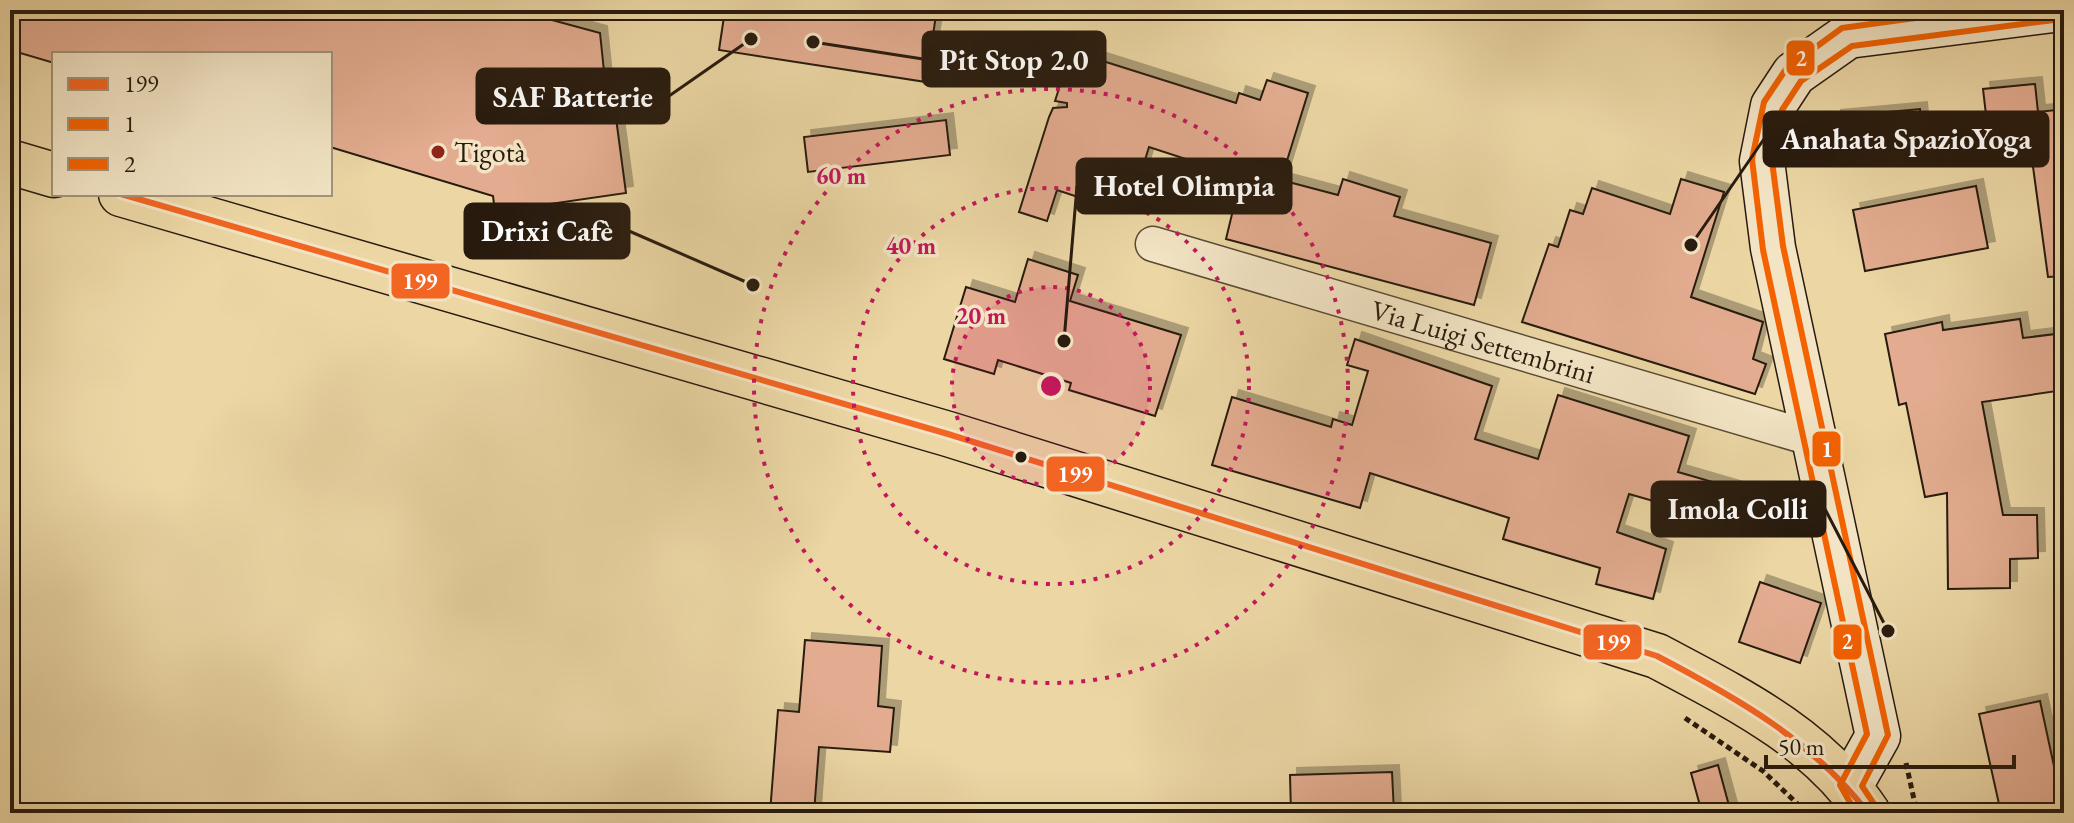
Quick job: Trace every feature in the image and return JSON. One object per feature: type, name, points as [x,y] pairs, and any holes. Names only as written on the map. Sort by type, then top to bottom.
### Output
[{"type":"main road","points":[[10,162],[52,174]]},
{"type":"main road","points":[[128,196],[948,434],[1657,656],[1759,710],[1812,750],[1859,799]]},
{"type":"street","points":[[1859,799],[1878,736],[1773,248],[1762,161],[1773,106],[1794,74],[1848,36],[2053,10]]},
{"type":"street","name":"Via Luigi Settembrini","points":[[1153,244],[1814,439]]},
{"type":"path","points":[[1682,716],[1763,771],[1807,813]]},
{"type":"building","points":[[10,10],[515,10],[600,33],[609,119],[616,118],[626,193],[495,212],[493,196],[332,148],[332,52],[52,52],[52,62],[10,50]]},
{"type":"building","points":[[725,10],[905,10],[936,15],[926,82],[719,50]]},
{"type":"building","points":[[1071,51],[1236,103],[1239,93],[1260,100],[1267,80],[1308,93],[1281,180],[1338,195],[1343,179],[1400,197],[1394,216],[1491,243],[1474,305],[1226,239],[1241,177],[1149,147],[1141,173],[1121,167],[1108,207],[1057,190],[1047,221],[1019,212],[1053,108],[1067,107],[1067,103],[1055,101]]},
{"type":"building","points":[[2035,84],[2038,112],[2056,110],[2064,178],[2064,276],[2048,277],[2031,152],[1998,156],[1997,148],[1990,149],[1983,89]]},
{"type":"building","points":[[1920,109],[1924,155],[1839,163],[1834,117]]},
{"type":"building","points":[[946,120],[950,155],[808,172],[804,137]]},
{"type":"building","points":[[1681,179],[1724,192],[1691,297],[1763,322],[1753,359],[1766,364],[1755,394],[1522,322],[1549,244],[1558,247],[1570,210],[1583,214],[1592,188],[1670,214]]},
{"type":"building","points":[[1976,186],[1988,248],[1865,271],[1853,210]]},
{"type":"building","points":[[1028,259],[1078,275],[1070,301],[1181,335],[1155,416],[1069,390],[1071,383],[998,360],[994,374],[944,359],[966,287],[1015,302]]},
{"type":"building","points":[[2020,319],[2023,338],[2064,333],[2064,390],[1982,402],[2003,515],[2037,515],[2038,558],[2010,559],[2010,588],[1948,589],[1947,493],[1925,497],[1906,403],[1899,405],[1885,334],[1942,322],[1943,330]]},
{"type":"building","points":[[1355,339],[1492,386],[1475,439],[1538,459],[1558,395],[1689,436],[1678,472],[1785,503],[1776,536],[1629,494],[1617,532],[1666,549],[1653,599],[1596,584],[1600,568],[1503,539],[1509,518],[1370,473],[1360,508],[1212,465],[1232,397],[1331,427],[1333,419],[1352,425],[1368,371],[1347,365]]},
{"type":"building","points":[[1760,582],[1821,603],[1800,663],[1739,642]]},
{"type":"building","points":[[805,640],[882,646],[878,706],[894,708],[890,752],[819,747],[814,813],[770,813],[778,710],[799,712]]},
{"type":"building","points":[[2040,701],[2064,813],[2001,813],[1979,714]]},
{"type":"building","points":[[1718,765],[1731,813],[1702,813],[1691,773]]},
{"type":"building","points":[[1392,772],[1394,813],[1291,813],[1290,775]]},
{"type":"transit line","name":"2","points":[[1856,813],[1840,785],[1867,734],[1763,250],[1752,159],[1764,102],[1786,69],[1842,28],[1974,10]]},
{"type":"transit line","name":"1","points":[[1876,807],[1862,786],[1888,735],[1783,246],[1772,161],[1782,110],[1801,81],[1852,46],[2054,20]]},
{"type":"transit line","name":"199","points":[[128,196],[948,434],[1657,656],[1744,705],[1798,742],[1846,787],[1868,813]]},
{"type":"place","name":"SAF Batterie","points":[[751,39]]},
{"type":"place","name":"Pit Stop 2.0","points":[[813,42]]},
{"type":"place","name":"Tigotà","points":[[438,152]]},
{"type":"place","name":"Anahata SpazioYoga","points":[[1691,245]]},
{"type":"place","name":"Drixi Cafè","points":[[753,285]]},
{"type":"place","name":"Hotel Olimpia","points":[[1064,341]]},
{"type":"place","name":"Imola Colli","points":[[1888,631]]}]
